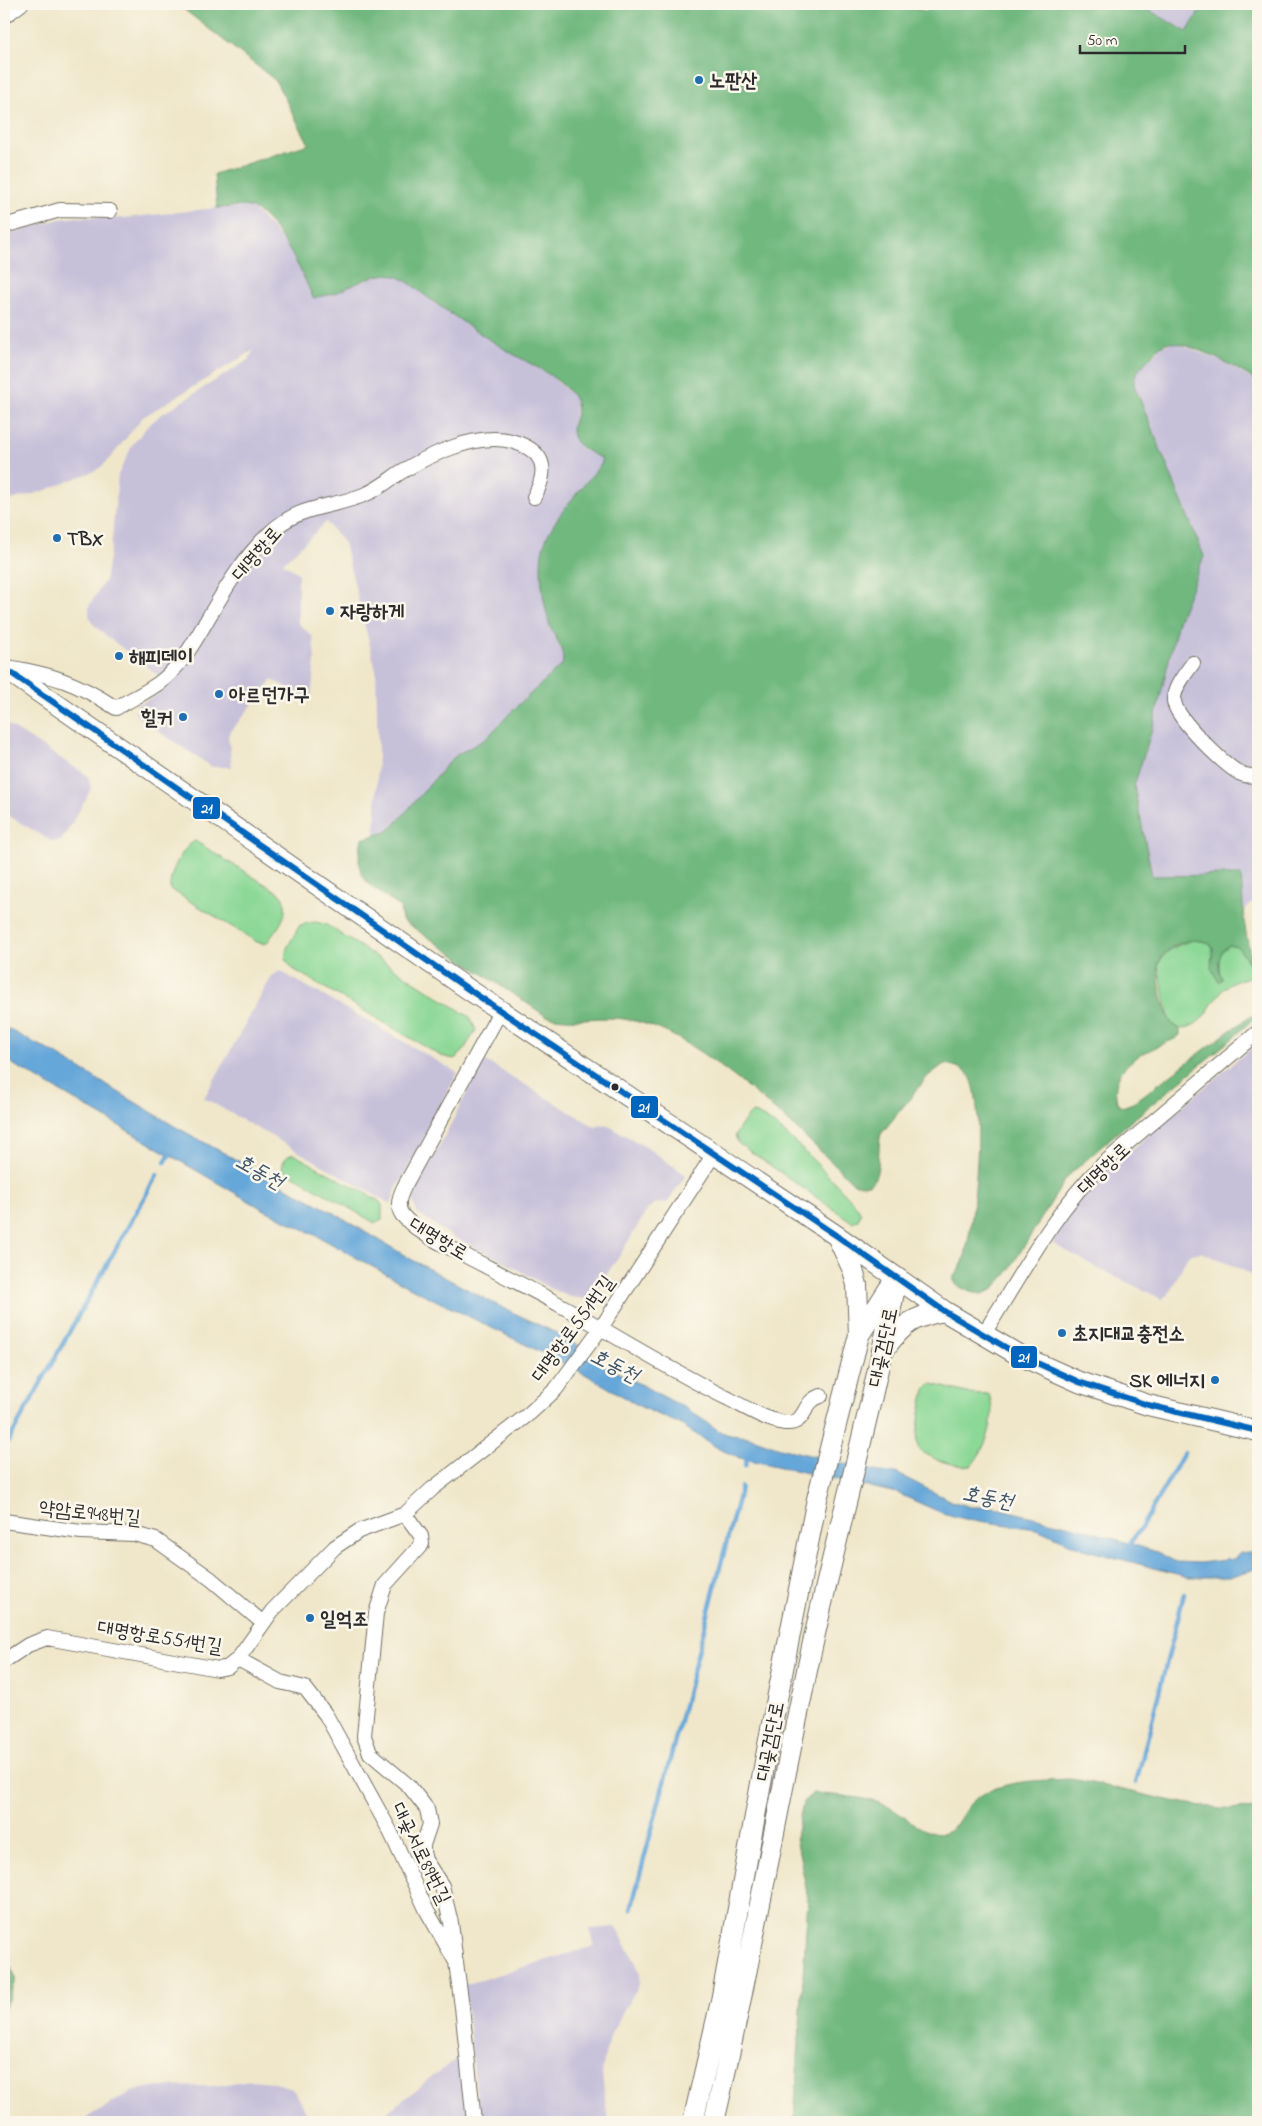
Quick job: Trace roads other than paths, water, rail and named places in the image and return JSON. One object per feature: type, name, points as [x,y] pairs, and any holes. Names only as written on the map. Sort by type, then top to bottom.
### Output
[{"type":"main road","name":"대명항로","points":[[4,667],[501,1010],[837,1236],[944,1311],[983,1335],[1017,1354],[1079,1382],[1148,1405],[1258,1431]]},
{"type":"main road","points":[[837,1236],[853,1270],[857,1285],[859,1335]]},
{"type":"main road","name":"대곶검단로","points":[[694,2122],[721,2001],[771,1729],[817,1499],[859,1335],[896,1278]]},
{"type":"main road","name":"대곶검단로","points":[[714,2122],[768,1869],[804,1684],[844,1504],[883,1352],[896,1278]]},
{"type":"main road","points":[[883,1352],[899,1329],[912,1320],[944,1311]]},
{"type":"street","points":[[4,17],[21,4]]},
{"type":"street","points":[[4,226],[60,210],[110,211]]},
{"type":"street","name":"대명항로","points":[[4,667],[57,677],[85,688],[116,708],[154,687],[176,667],[256,546],[271,531],[293,515],[304,510],[364,495],[427,458],[486,438],[517,442],[538,457],[543,466],[544,476],[534,497]]},
{"type":"street","points":[[1193,663],[1177,690],[1174,700],[1176,708],[1220,759],[1241,774],[1258,777]]},
{"type":"street","name":"대명항로","points":[[501,1010],[404,1187],[399,1197],[399,1207],[403,1216],[430,1237],[600,1330]]},
{"type":"street","name":"대명항로","points":[[983,1335],[1083,1182],[1258,1032]]},
{"type":"street","name":"대명항로551번길","points":[[4,1662],[28,1645],[47,1638],[218,1669],[228,1667],[238,1659],[272,1611],[335,1547],[359,1532],[405,1514],[432,1489],[530,1413],[556,1389],[600,1330],[714,1154]]},
{"type":"street","points":[[600,1330],[701,1386],[756,1413],[783,1423],[795,1423],[802,1417],[808,1404],[814,1398],[821,1396]]},
{"type":"street","points":[[405,1514],[421,1536],[422,1544],[385,1585],[376,1613],[364,1736],[370,1753],[409,1786],[427,1809],[430,1824],[423,1845],[423,1852],[442,1886],[452,1924],[456,1962]]},
{"type":"street","name":"약암로948번길","points":[[4,1521],[81,1532],[134,1534],[156,1540],[211,1579],[263,1623]]},
{"type":"street","name":"대곶서로89번길","points":[[238,1659],[280,1682],[305,1688],[326,1715],[390,1831],[428,1911],[456,1962],[474,2122]]},
{"type":"water","points":[[4,1027],[54,1053],[176,1127],[336,1214],[414,1261],[493,1303],[573,1341],[594,1360],[687,1409],[721,1432],[749,1437],[780,1448],[879,1472],[896,1473],[951,1501],[971,1507],[992,1507],[1087,1530],[1157,1552],[1176,1562],[1200,1563],[1234,1559],[1239,1553],[1258,1551],[1258,1568],[1229,1577],[1188,1577],[1083,1549],[1037,1529],[965,1519],[942,1513],[897,1493],[740,1458],[719,1449],[680,1424],[641,1407],[585,1374],[409,1287],[321,1238],[261,1208],[4,1059]]},
{"type":"waterway","points":[[165,1162],[172,1150]]},
{"type":"waterway","points":[[4,1449],[157,1175]]},
{"type":"waterway","points":[[1128,1546],[1141,1528],[1184,1453]]},
{"type":"waterway","points":[[745,1466],[748,1455]]},
{"type":"waterway","points":[[631,1909],[741,1487]]},
{"type":"waterway","points":[[1136,1783],[1184,1594]]},
{"type":"place","name":"노판산","points":[[699,80]]},
{"type":"place","name":"TBX","points":[[57,538]]},
{"type":"place","name":"자랑하게","points":[[330,611]]},
{"type":"place","name":"해피데이","points":[[119,656]]},
{"type":"place","name":"아르던가구","points":[[219,694]]},
{"type":"place","name":"힐커","points":[[183,717]]},
{"type":"place","name":"초지대교충전소","points":[[1062,1333]]},
{"type":"place","name":"SK 에너지","points":[[1215,1380]]},
{"type":"place","name":"일억조","points":[[310,1618]]},
{"type":"water label","name":"호동천","points":[[260,1171]]},
{"type":"water label","name":"호동천","points":[[615,1365]]},
{"type":"water label","name":"호동천","points":[[988,1497]]}]
